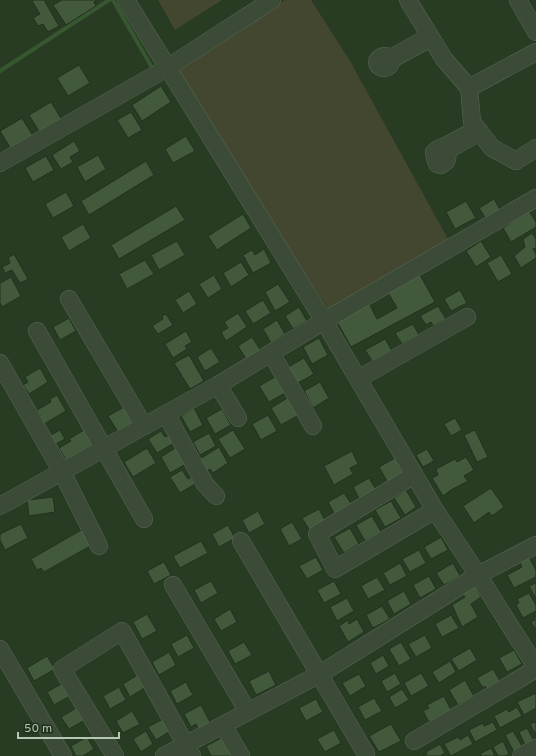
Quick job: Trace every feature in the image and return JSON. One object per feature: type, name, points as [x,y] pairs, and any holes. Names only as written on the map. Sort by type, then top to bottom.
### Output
[{"type":"street","points":[[126,0],[324,321],[435,510],[478,575],[536,668],[414,741]]},
{"type":"street","points":[[0,163],[167,68],[272,0]]},
{"type":"street","points":[[518,0],[536,32]]},
{"type":"street","points":[[415,2],[431,37],[444,59],[469,88],[472,122],[492,148],[516,161],[536,148]]},
{"type":"street","points":[[469,88],[536,52]]},
{"type":"street","points":[[0,506],[218,385],[324,321],[536,198]]},
{"type":"street","points":[[69,299],[144,426]]},
{"type":"street","points":[[358,379],[467,317]]},
{"type":"street","points":[[37,331],[144,519]]},
{"type":"street","points":[[271,353],[313,426]]},
{"type":"street","points":[[0,363],[62,472],[100,546]]},
{"type":"street","points":[[218,385],[238,418]]},
{"type":"street","points":[[166,414],[205,484],[216,496]]},
{"type":"street","points":[[414,475],[317,534],[335,569],[435,510]]},
{"type":"street","points":[[241,540],[366,754]]},
{"type":"street","points":[[164,756],[189,751],[223,725],[320,674],[478,575],[536,545]]},
{"type":"street","points":[[174,584],[248,712]]},
{"type":"street","points":[[115,756],[62,670],[122,631],[189,751]]},
{"type":"street","points":[[0,649],[63,756]]},
{"type":"street","points":[[223,725],[241,756]]},
{"type":"street","points":[[521,756],[536,748]]},
{"type":"green space","points":[[158,0],[222,0],[175,30]]},
{"type":"green space","points":[[285,0],[311,0],[350,61],[449,241],[328,309],[253,192],[178,70]]},
{"type":"building","points":[[44,0],[59,26],[48,32],[43,24],[38,26],[33,18],[40,14],[32,1]]},
{"type":"building","points":[[62,0],[97,0],[94,2],[96,6],[66,25],[53,5]]},
{"type":"building","points":[[79,65],[90,83],[68,96],[57,78]]},
{"type":"building","points":[[161,86],[171,102],[142,121],[132,105]]},
{"type":"building","points":[[51,102],[62,120],[40,133],[29,115]]},
{"type":"building","points":[[131,112],[142,130],[128,138],[117,120]]},
{"type":"building","points":[[22,118],[33,136],[11,149],[0,131]]},
{"type":"building","points":[[186,136],[195,151],[173,163],[165,149]]},
{"type":"building","points":[[74,141],[80,151],[70,157],[73,162],[61,169],[52,155]]},
{"type":"building","points":[[98,155],[106,169],[85,182],[77,167]]},
{"type":"building","points":[[46,156],[54,170],[33,182],[25,168]]},
{"type":"building","points":[[146,161],[154,175],[89,215],[81,201]]},
{"type":"building","points":[[66,192],[74,206],[53,218],[45,204]]},
{"type":"building","points":[[494,199],[502,213],[488,222],[479,208]]},
{"type":"building","points":[[466,201],[476,218],[455,229],[446,212]]},
{"type":"building","points":[[176,206],[185,220],[119,259],[111,245]]},
{"type":"building","points":[[529,211],[536,222],[536,227],[511,242],[503,228]]},
{"type":"building","points":[[243,214],[251,228],[217,250],[208,236]]},
{"type":"building","points":[[83,224],[91,238],[69,251],[61,237]]},
{"type":"building","points":[[532,233],[536,239],[536,248],[533,249],[536,254],[536,258],[521,268],[514,256],[525,247],[523,239]]},
{"type":"building","points":[[177,241],[185,255],[159,270],[151,255]]},
{"type":"building","points":[[481,241],[491,257],[476,267],[466,251]]},
{"type":"building","points":[[264,249],[271,263],[253,273],[243,255],[252,250],[255,255]]},
{"type":"building","points":[[14,254],[28,279],[20,283],[12,270],[5,273],[2,267],[10,263],[8,258]]},
{"type":"building","points":[[501,255],[512,274],[498,282],[487,263]]},
{"type":"building","points":[[145,260],[154,274],[127,289],[119,274]]},
{"type":"building","points":[[241,262],[249,275],[231,287],[223,273]]},
{"type":"building","points":[[419,273],[435,302],[351,347],[336,320],[369,303],[377,319],[397,308],[387,291]]},
{"type":"building","points":[[214,275],[222,289],[208,298],[199,284]]},
{"type":"building","points":[[11,277],[21,296],[2,307],[0,304],[0,283]]},
{"type":"building","points":[[278,284],[290,302],[275,311],[265,292]]},
{"type":"building","points":[[460,290],[467,303],[451,311],[444,299]]},
{"type":"building","points":[[189,291],[197,304],[183,313],[175,300]]},
{"type":"building","points":[[263,300],[271,313],[253,324],[245,311]]},
{"type":"building","points":[[438,306],[446,319],[433,326],[431,322],[426,325],[420,316]]},
{"type":"building","points":[[299,307],[307,321],[293,329],[285,316]]},
{"type":"building","points":[[238,313],[247,327],[226,341],[221,332],[228,328],[224,322]]},
{"type":"building","points":[[166,314],[173,325],[158,334],[152,326],[163,319],[162,316]]},
{"type":"building","points":[[69,318],[76,331],[60,340],[53,327]]},
{"type":"building","points":[[277,320],[285,334],[271,343],[263,329]]},
{"type":"building","points":[[413,324],[419,335],[402,344],[395,333]]},
{"type":"building","points":[[186,331],[192,342],[185,346],[187,349],[173,358],[165,344]]},
{"type":"building","points":[[252,337],[261,351],[246,359],[238,346]]},
{"type":"building","points":[[319,338],[328,355],[312,364],[303,347]]},
{"type":"building","points":[[385,339],[392,351],[373,362],[365,350]]},
{"type":"building","points":[[211,348],[220,362],[205,371],[197,357]]},
{"type":"building","points":[[189,355],[204,381],[190,389],[174,363]]},
{"type":"building","points":[[304,358],[314,374],[298,383],[288,367]]},
{"type":"building","points":[[40,368],[48,382],[29,394],[23,385],[28,382],[25,377]]},
{"type":"building","points":[[275,377],[285,393],[269,402],[259,386]]},
{"type":"building","points":[[320,382],[329,398],[313,408],[304,391]]},
{"type":"building","points":[[57,395],[66,411],[44,424],[37,410],[51,402],[50,399]]},
{"type":"building","points":[[289,397],[299,415],[281,425],[271,408]]},
{"type":"building","points":[[124,407],[134,423],[118,432],[108,416]]},
{"type":"building","points":[[194,408],[203,425],[190,432],[181,416]]},
{"type":"building","points":[[222,409],[231,425],[215,434],[206,418]]},
{"type":"building","points":[[268,415],[277,431],[261,440],[252,424]]},
{"type":"building","points":[[455,418],[462,430],[451,436],[444,424]]},
{"type":"building","points":[[60,430],[65,439],[54,445],[49,436]]},
{"type":"building","points":[[84,430],[94,446],[67,462],[59,448],[71,441],[69,439]]},
{"type":"building","points":[[233,430],[245,449],[230,458],[218,439]]},
{"type":"building","points":[[475,430],[488,457],[477,462],[464,435]]},
{"type":"building","points":[[161,431],[165,437],[169,435],[174,443],[157,453],[148,439]]},
{"type":"building","points":[[209,433],[216,446],[200,455],[193,442]]},
{"type":"building","points":[[177,447],[186,464],[170,473],[161,457]]},
{"type":"building","points":[[219,447],[228,463],[213,473],[210,469],[207,471],[200,459]]},
{"type":"building","points":[[147,448],[156,463],[133,477],[124,462]]},
{"type":"building","points":[[427,449],[434,461],[423,467],[416,455]]},
{"type":"building","points":[[352,451],[358,464],[350,468],[353,474],[334,485],[324,466]]},
{"type":"building","points":[[466,457],[474,470],[464,476],[468,481],[443,496],[432,478],[438,475],[436,469],[455,459],[457,462]]},
{"type":"building","points":[[395,458],[404,474],[388,483],[379,467]]},
{"type":"building","points":[[182,470],[188,479],[191,477],[195,484],[180,493],[170,477]]},
{"type":"building","points":[[369,478],[377,491],[360,500],[353,487]]},
{"type":"building","points":[[491,488],[504,507],[492,516],[489,512],[474,523],[463,506]]},
{"type":"building","points":[[406,490],[416,507],[405,515],[394,498]]},
{"type":"building","points":[[344,493],[352,505],[335,515],[328,502]]},
{"type":"building","points":[[53,497],[55,512],[29,516],[27,500]]},
{"type":"building","points":[[391,501],[401,518],[385,527],[375,510]]},
{"type":"building","points":[[319,509],[326,522],[310,531],[302,518]]},
{"type":"building","points":[[258,511],[265,524],[249,533],[242,520]]},
{"type":"building","points":[[372,516],[381,532],[365,541],[356,525]]},
{"type":"building","points":[[292,522],[302,539],[289,546],[280,529]]},
{"type":"building","points":[[21,524],[28,538],[5,550],[0,540],[0,534]]},
{"type":"building","points":[[228,525],[235,538],[219,547],[212,534]]},
{"type":"building","points":[[350,528],[359,544],[344,553],[334,537]]},
{"type":"building","points":[[83,529],[92,545],[44,572],[41,568],[37,570],[31,559]]},
{"type":"building","points":[[441,537],[448,550],[431,559],[424,547]]},
{"type":"building","points":[[201,541],[208,553],[180,568],[173,556]]},
{"type":"building","points":[[419,550],[426,563],[410,572],[402,559]]},
{"type":"building","points":[[316,557],[323,570],[307,579],[299,566]]},
{"type":"building","points":[[529,557],[536,570],[536,577],[514,588],[507,575],[522,567],[520,562]]},
{"type":"building","points":[[164,562],[171,575],[154,584],[147,571]]},
{"type":"building","points":[[400,563],[407,576],[390,585],[383,573]]},
{"type":"building","points":[[453,563],[460,576],[444,585],[436,573]]},
{"type":"building","points":[[429,576],[436,589],[420,598],[413,585]]},
{"type":"building","points":[[377,577],[385,590],[368,599],[361,586]]},
{"type":"building","points":[[211,581],[218,593],[201,603],[194,590]]},
{"type":"building","points":[[334,581],[341,594],[324,603],[317,590]]},
{"type":"building","points":[[536,583],[536,599],[529,586]]},
{"type":"building","points":[[475,586],[481,597],[471,604],[478,617],[462,627],[452,605],[465,597],[462,593]]},
{"type":"building","points":[[404,591],[411,604],[394,614],[387,601]]},
{"type":"building","points":[[529,593],[536,605],[536,611],[523,618],[516,605],[519,603],[517,599]]},
{"type":"building","points":[[347,598],[354,611],[337,621],[330,607]]},
{"type":"building","points":[[382,606],[390,619],[373,628],[366,615]]},
{"type":"building","points":[[230,609],[237,622],[221,631],[214,619]]},
{"type":"building","points":[[147,614],[157,631],[142,639],[133,622]]},
{"type":"building","points":[[451,615],[459,628],[442,637],[435,624]]},
{"type":"building","points":[[536,616],[536,630],[531,622],[535,620],[534,617]]},
{"type":"building","points":[[357,619],[364,632],[348,642],[339,626],[348,620],[349,624]]},
{"type":"building","points":[[187,635],[194,648],[178,657],[171,644]]},
{"type":"building","points":[[425,635],[432,648],[416,657],[408,644]]},
{"type":"building","points":[[244,642],[252,655],[235,664],[228,651]]},
{"type":"building","points":[[401,642],[411,659],[399,666],[389,649]]},
{"type":"building","points":[[470,648],[477,660],[459,671],[451,659]]},
{"type":"building","points":[[514,650],[522,664],[507,672],[499,658]]},
{"type":"building","points":[[169,652],[176,665],[159,675],[152,662]]},
{"type":"building","points":[[383,655],[389,666],[376,674],[370,663]]},
{"type":"building","points":[[47,656],[55,669],[34,681],[27,668]]},
{"type":"building","points":[[450,661],[456,672],[439,683],[432,672]]},
{"type":"building","points":[[493,669],[500,681],[487,689],[485,686],[483,688],[477,678]]},
{"type":"building","points":[[269,671],[276,685],[256,695],[249,681]]},
{"type":"building","points":[[395,673],[401,684],[387,692],[381,681]]},
{"type":"building","points":[[421,673],[429,686],[411,696],[404,683]]},
{"type":"building","points":[[139,674],[146,687],[130,697],[123,684]]},
{"type":"building","points":[[359,674],[366,686],[350,696],[342,683]]},
{"type":"building","points":[[465,680],[474,696],[458,705],[449,690]]},
{"type":"building","points":[[186,682],[193,695],[177,704],[170,691]]},
{"type":"building","points":[[63,683],[70,696],[54,705],[47,692]]},
{"type":"building","points":[[119,687],[126,700],[110,709],[103,696]]},
{"type":"building","points":[[402,689],[409,700],[395,708],[389,697]]},
{"type":"building","points":[[536,693],[536,708],[524,715],[517,702]]},
{"type":"building","points":[[444,696],[451,710],[429,722],[423,711],[429,708],[427,705]]},
{"type":"building","points":[[374,698],[382,711],[365,720],[358,707]]},
{"type":"building","points":[[316,699],[323,712],[306,721],[299,708]]},
{"type":"building","points":[[201,705],[211,724],[199,731],[196,724],[191,727],[184,714]]},
{"type":"building","points":[[78,707],[85,720],[69,729],[61,717]]},
{"type":"building","points":[[517,707],[522,716],[500,728],[494,716],[507,709],[509,712]]},
{"type":"building","points":[[132,711],[140,724],[123,733],[116,721]]},
{"type":"building","points":[[165,718],[172,730],[156,740],[148,727]]},
{"type":"building","points":[[493,722],[497,730],[475,742],[469,730],[483,723],[484,726]]},
{"type":"building","points":[[536,722],[536,735],[530,724]]},
{"type":"building","points":[[391,724],[401,741],[379,752],[369,736]]},
{"type":"building","points":[[527,728],[534,741],[525,745],[519,732]]},
{"type":"building","points":[[334,730],[341,743],[325,752],[317,739]]},
{"type":"building","points":[[146,731],[153,744],[141,752],[133,739]]},
{"type":"building","points":[[513,731],[523,748],[514,752],[505,735]]},
{"type":"building","points":[[468,735],[473,744],[451,756],[444,744],[458,737],[460,740]]},
{"type":"building","points":[[87,737],[94,749],[83,756],[76,756],[71,746]]},
{"type":"building","points":[[223,737],[233,756],[211,756],[206,746]]},
{"type":"building","points":[[503,741],[509,754],[505,756],[498,756],[493,747]]},
{"type":"building","points":[[440,744],[445,753],[440,756],[423,756],[427,754],[426,752]]},
{"type":"building","points":[[491,748],[495,756],[482,756],[480,754]]},
{"type":"waterway","points":[[0,71],[109,0]]},
{"type":"waterway","points":[[113,0],[154,71]]}]
